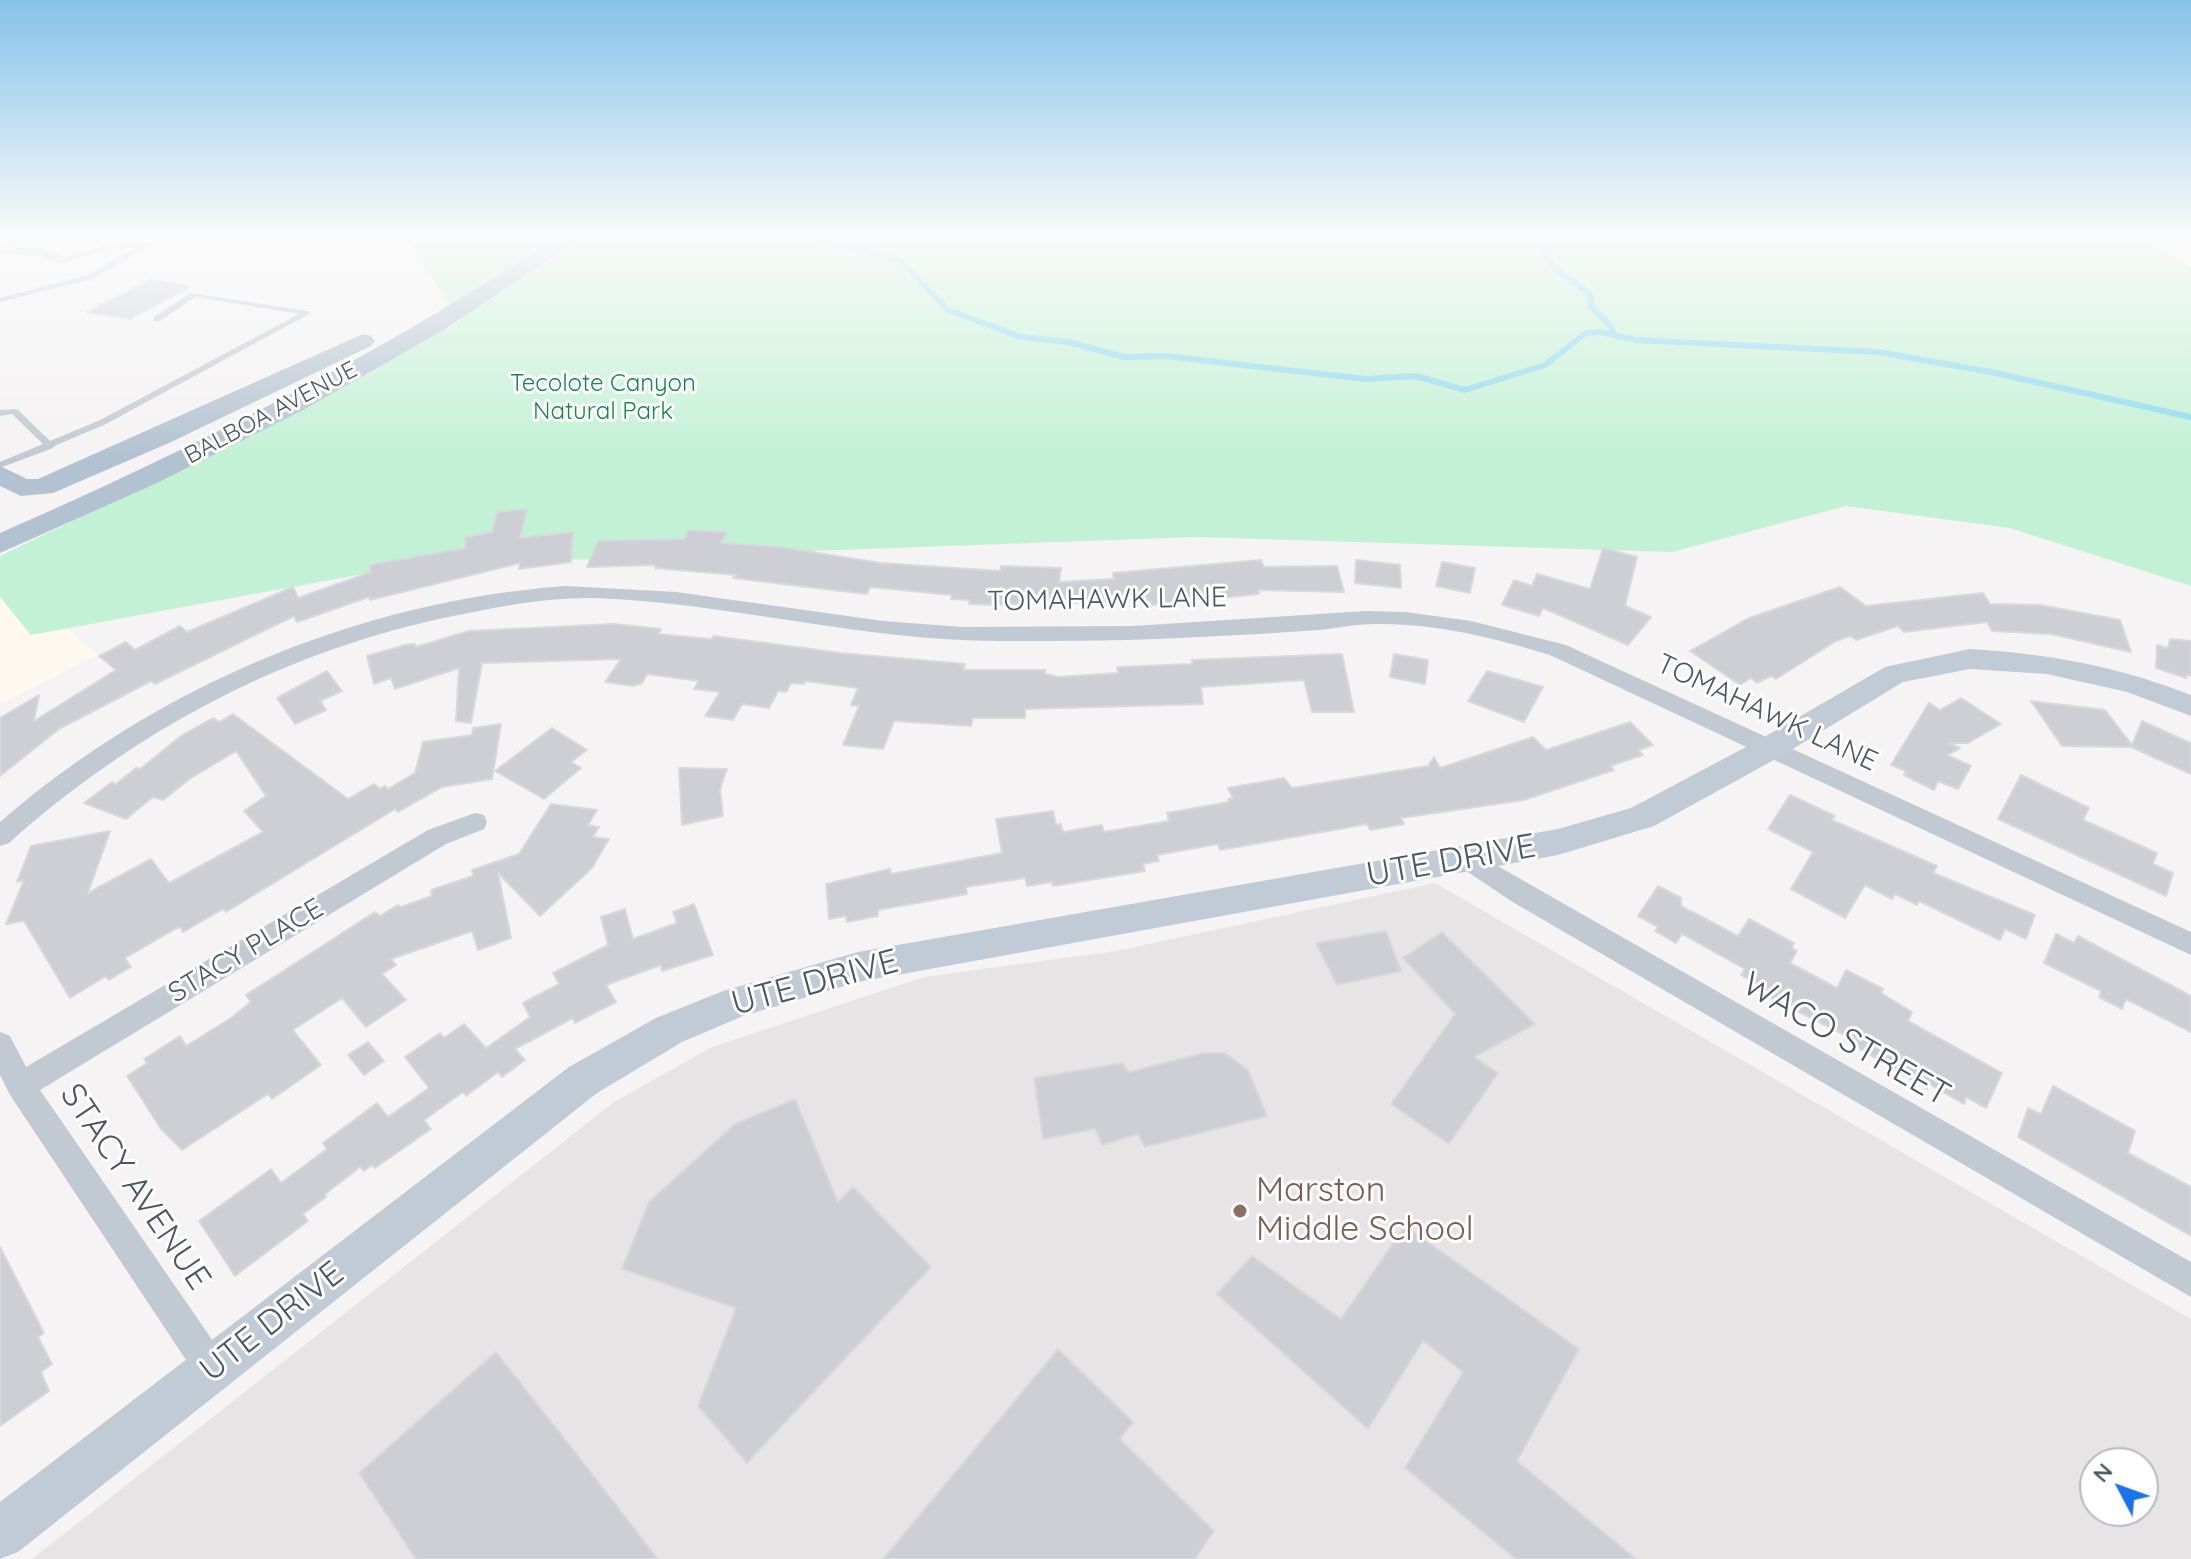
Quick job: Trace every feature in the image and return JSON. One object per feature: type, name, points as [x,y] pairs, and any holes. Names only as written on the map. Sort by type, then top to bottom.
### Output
[{"type":"main road","name":"BALBOA AVENUE","points":[[0,517],[228,418],[430,310]]},
{"type":"main road","name":"BALBOA AVENUE","points":[[0,544],[101,500],[287,406],[459,310]]},
{"type":"main road","points":[[0,474],[21,488],[43,487],[160,437],[426,312]]},
{"type":"main road","points":[[0,491],[0,499]]},
{"type":"street","name":"TOMAHAWK LANE","points":[[6,830],[84,768],[160,720],[233,681],[303,651],[431,612],[525,597],[589,592],[659,597],[927,632],[1113,635],[1377,617],[1436,621],[1498,632],[1558,650],[2191,944]]},
{"type":"street","name":"UTE DRIVE","points":[[0,1534],[583,1080],[669,1030],[736,1002],[858,967],[1558,842],[1642,817],[1772,747],[1895,674],[1970,659],[2047,664],[2134,684],[2191,706]]},
{"type":"street","name":"STACY PLACE","points":[[20,1086],[437,837],[475,822]]},
{"type":"street","name":"WACO STREET","points":[[1468,859],[1520,894],[2191,1280]]},
{"type":"street","name":"STACY AVENUE","points":[[0,1045],[20,1086],[212,1369]]},
{"type":"lane","points":[[157,319],[171,310]]},
{"type":"lane","points":[[0,465],[101,423],[307,313],[287,310]]},
{"type":"lane","points":[[0,413],[14,411],[50,446]]},
{"type":"shaded area","points":[[0,581],[33,600],[97,654],[0,705]]},
{"type":"shaded area","name":"Marston Middle School","points":[[1435,883],[2191,1319],[2191,1559],[32,1559],[614,1102],[712,1047],[924,977],[1116,951]]},
{"type":"green space","name":"Tecolote Canyon Natural Park","points":[[453,310],[2191,310],[2191,586],[2010,528],[1846,506],[1672,552],[1195,537],[565,560],[363,574],[31,635],[0,597],[0,556],[294,414],[461,321]]},
{"type":"building","points":[[91,310],[147,310],[130,319],[87,312]]},
{"type":"building","points":[[527,509],[520,538],[573,532],[571,562],[519,569],[520,563],[370,600],[369,597],[297,622],[294,616],[155,684],[151,681],[59,729],[0,776],[0,718],[39,695],[34,721],[116,670],[99,656],[126,642],[135,650],[180,626],[187,632],[293,587],[298,598],[371,572],[369,565],[465,548],[465,537],[492,532],[497,512]]},
{"type":"building","points":[[689,530],[727,532],[721,543],[780,547],[881,563],[1000,571],[1001,566],[1061,568],[1059,582],[1114,579],[1113,573],[1261,560],[1264,567],[1337,566],[1344,592],[1258,590],[1259,594],[1152,605],[1151,601],[994,605],[969,604],[970,600],[951,599],[952,595],[870,587],[867,594],[733,578],[736,575],[655,568],[656,565],[587,567],[598,541],[684,539]]},
{"type":"building","points":[[1603,548],[1637,557],[1625,606],[1651,617],[1628,645],[1543,608],[1539,616],[1502,605],[1514,580],[1532,586],[1537,574],[1590,589]]},
{"type":"building","points":[[1356,560],[1400,565],[1401,588],[1355,583]]},
{"type":"building","points":[[1442,562],[1475,568],[1470,593],[1436,586]]},
{"type":"building","points":[[1840,587],[1866,606],[1983,593],[1990,604],[2040,605],[2120,620],[2131,652],[2051,634],[1992,631],[1987,622],[1904,632],[1898,626],[1856,640],[1850,636],[1836,641],[1776,679],[1771,676],[1757,683],[1751,678],[1740,685],[1690,651],[1749,618]]},
{"type":"building","points":[[614,624],[661,629],[658,634],[711,639],[714,636],[840,653],[965,664],[963,670],[1045,670],[1045,674],[1060,677],[1118,673],[1117,667],[1192,664],[1192,660],[1342,654],[1354,712],[1312,712],[1304,680],[1201,687],[1203,704],[1025,709],[1025,718],[973,718],[971,726],[894,721],[883,749],[843,745],[859,706],[851,705],[858,688],[805,681],[804,684],[791,683],[786,692],[778,691],[769,708],[742,704],[733,720],[705,716],[720,692],[694,689],[699,681],[647,674],[642,683],[634,686],[605,682],[621,659],[482,663],[471,723],[456,721],[459,668],[395,689],[391,678],[374,684],[367,656],[405,645],[415,644],[416,647],[469,631]]},
{"type":"building","points":[[2170,639],[2191,641],[2191,676],[2187,674],[2186,678],[2156,668],[2157,645],[2168,648]]},
{"type":"building","points":[[1394,654],[1428,660],[1425,684],[1390,677]]},
{"type":"building","points":[[327,671],[342,691],[320,701],[326,710],[295,724],[277,698]]},
{"type":"building","points":[[1487,671],[1543,687],[1524,722],[1468,701]]},
{"type":"building","points":[[1961,698],[2001,724],[1968,743],[1949,743],[1960,748],[1947,755],[1971,766],[1958,789],[1938,781],[1934,790],[1891,765],[1929,703],[1940,710]]},
{"type":"building","points":[[2031,701],[2105,710],[2132,745],[2142,721],[2191,743],[2191,774],[2131,747],[2062,746]]},
{"type":"building","points":[[233,714],[348,799],[374,784],[380,789],[385,786],[388,789],[415,773],[423,742],[472,735],[473,728],[501,724],[492,779],[442,787],[398,812],[395,809],[226,912],[223,909],[183,932],[180,927],[175,929],[125,958],[131,967],[109,980],[106,976],[70,998],[24,921],[6,924],[24,880],[17,882],[31,846],[110,831],[88,893],[151,859],[169,883],[263,832],[244,811],[266,796],[236,751],[191,778],[163,800],[153,797],[126,819],[84,803],[112,782],[116,784],[136,768],[140,769],[181,736],[213,718],[219,722]]},
{"type":"building","points":[[1630,722],[1653,745],[1639,750],[1643,755],[1610,766],[1614,770],[1524,800],[1401,818],[1404,824],[1370,830],[1367,824],[1220,850],[1218,844],[1157,855],[1159,861],[1143,864],[1145,871],[1053,886],[1052,882],[1027,886],[1025,878],[966,887],[967,894],[878,910],[878,916],[847,922],[846,916],[829,919],[826,884],[890,869],[891,874],[1002,853],[996,819],[1053,811],[1056,825],[1061,824],[1063,832],[1102,825],[1104,832],[1169,821],[1167,813],[1229,802],[1228,799],[1233,798],[1228,788],[1284,778],[1292,788],[1428,766],[1434,757],[1440,768],[1533,737],[1546,750]]},
{"type":"building","points":[[552,728],[587,750],[571,762],[581,768],[544,799],[495,771]]},
{"type":"building","points":[[679,768],[727,769],[720,789],[723,816],[682,825]]},
{"type":"building","points":[[2021,775],[2089,808],[2083,820],[2157,853],[2153,864],[2173,873],[2166,896],[1998,819]]},
{"type":"building","points":[[1790,795],[1835,816],[1832,820],[1937,866],[1933,873],[2035,915],[2026,939],[2005,929],[2000,940],[1919,901],[1917,905],[1895,894],[1892,899],[1865,885],[1845,918],[1791,889],[1813,852],[1768,829]]},
{"type":"building","points":[[551,804],[597,810],[588,825],[599,827],[593,837],[609,839],[592,868],[540,916],[498,873],[511,938],[478,950],[472,931],[391,959],[396,965],[382,974],[406,1000],[366,1027],[342,998],[293,1030],[321,1065],[272,1099],[268,1094],[182,1150],[161,1129],[127,1076],[147,1063],[144,1059],[180,1036],[186,1046],[231,1018],[251,1002],[246,995],[375,912],[380,916],[398,905],[401,907],[432,896],[431,890],[473,876],[472,870],[519,854]]},
{"type":"building","points":[[1658,886],[1681,898],[1681,906],[1738,936],[1749,919],[1794,943],[1792,948],[1797,951],[1790,963],[1837,988],[1846,970],[1883,989],[1881,993],[1912,1012],[1908,1021],[2002,1073],[1986,1108],[1966,1097],[1964,1104],[1929,1084],[1927,1089],[1845,1040],[1847,1036],[1763,994],[1766,989],[1741,975],[1745,969],[1682,934],[1676,943],[1655,931],[1658,927],[1638,916]]},
{"type":"building","points":[[694,904],[713,955],[662,971],[661,965],[606,985],[616,1002],[575,1023],[573,1018],[515,1049],[525,1060],[502,1077],[498,1072],[466,1096],[463,1092],[424,1120],[431,1129],[375,1168],[372,1165],[364,1171],[360,1167],[303,1214],[308,1221],[235,1276],[199,1221],[271,1169],[281,1183],[327,1149],[323,1143],[377,1103],[388,1117],[429,1088],[405,1057],[440,1033],[444,1038],[464,1024],[486,1048],[530,1017],[523,1003],[559,984],[553,973],[608,945],[601,917],[625,909],[633,939],[677,923],[673,912]]},
{"type":"building","points":[[1386,931],[1401,971],[1337,985],[1316,943]]},
{"type":"building","points":[[1442,932],[1535,1024],[1474,1057],[1498,1073],[1449,1144],[1391,1104],[1455,1014],[1403,958]]},
{"type":"building","points":[[2056,934],[2074,943],[2078,936],[2191,996],[2191,1032],[2126,999],[2122,1009],[2099,997],[2101,991],[2044,963]]},
{"type":"building","points":[[368,1042],[384,1061],[364,1075],[348,1055]]},
{"type":"building","points":[[1204,1053],[1225,1053],[1248,1070],[1267,1116],[1145,1147],[1138,1134],[1102,1145],[1095,1129],[1043,1139],[1034,1078],[1122,1063],[1129,1072]]},
{"type":"building","points":[[2053,1086],[2135,1131],[2128,1153],[2191,1187],[2191,1236],[2018,1137],[2028,1108],[2041,1114]]},
{"type":"building","points":[[795,1099],[838,1202],[853,1187],[931,1267],[747,1463],[698,1406],[736,1308],[622,1269],[649,1202],[735,1124]]},
{"type":"building","points":[[1405,1226],[1579,1349],[1517,1461],[1636,1559],[1516,1559],[1405,1468],[1463,1372],[1423,1341],[1368,1429],[1217,1294],[1252,1256],[1341,1319]]},
{"type":"building","points":[[0,1247],[44,1333],[38,1337],[52,1364],[41,1372],[49,1391],[0,1426]]},
{"type":"building","points":[[1058,1349],[1133,1422],[1120,1439],[1214,1531],[1195,1559],[883,1559]]},
{"type":"building","points":[[496,1352],[658,1559],[416,1559],[359,1473]]},
{"type":"waterway","points":[[948,310],[1021,337],[1068,342],[1124,357],[1165,356],[1365,379],[1416,376],[1465,390],[1545,365],[1586,333],[1615,335]]},
{"type":"waterway","points":[[1594,310],[1609,324],[1615,335]]},
{"type":"waterway","points":[[1615,335],[1636,340],[1878,352],[1991,372],[2191,417]]},
{"type":"place","name":"Marston Middle School","points":[[1240,1211]]}]
